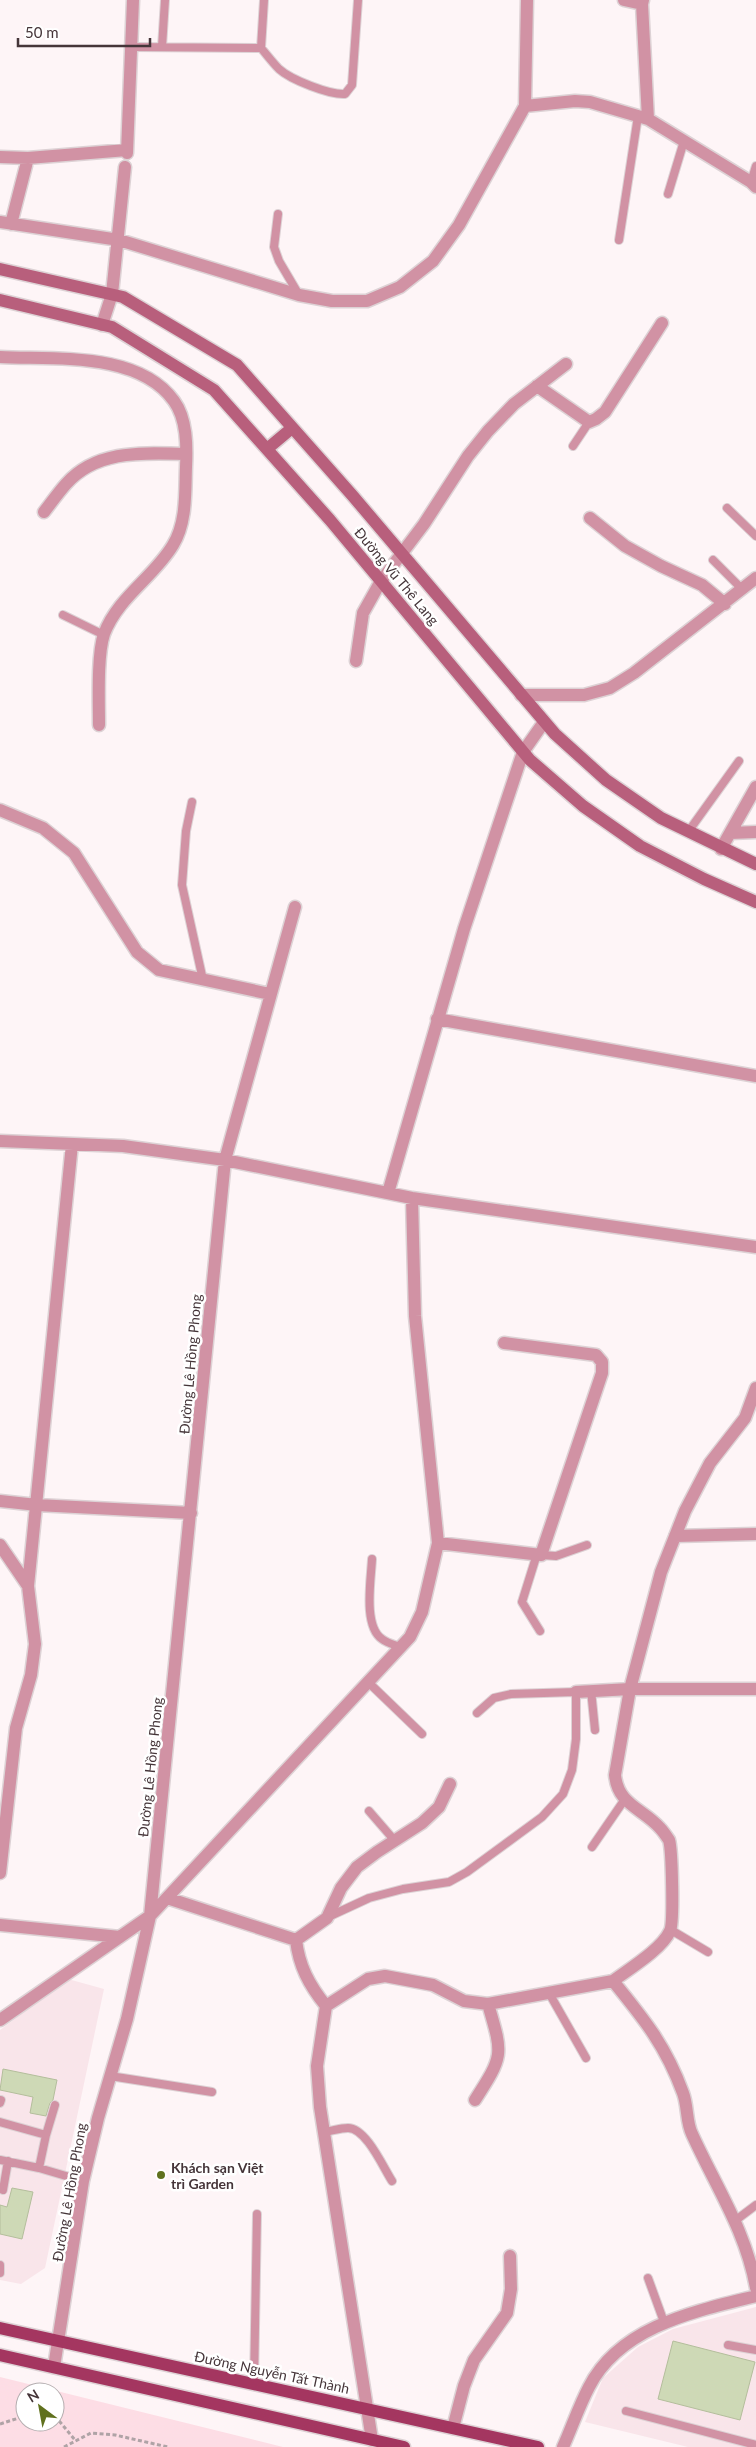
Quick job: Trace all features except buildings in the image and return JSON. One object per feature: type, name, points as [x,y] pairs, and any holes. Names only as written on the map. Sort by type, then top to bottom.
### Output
[{"type":"main road","name":"Đường Nguyễn Tất Thành","points":[[0,2328],[538,2447]]},
{"type":"main road","points":[[0,2355],[404,2447]]},
{"type":"street","points":[[0,157],[28,158],[127,152],[133,0]]},
{"type":"street","points":[[28,158],[6,223],[119,240],[299,295],[332,301],[367,302],[400,287],[433,261],[459,225],[525,106],[527,0]]},
{"type":"street","points":[[624,0],[642,2],[643,118]]},
{"type":"street","points":[[525,106],[582,102],[643,118],[754,185]]},
{"type":"street","points":[[102,325],[112,294],[125,167]]},
{"type":"street","name":"Đường Vũ Thê Lang","points":[[0,269],[124,297],[237,365],[402,553],[544,722],[606,780],[661,818],[721,849],[756,864]]},
{"type":"street","name":"Đường Vũ Thê Lang","points":[[0,300],[112,327],[214,390],[381,581],[524,752],[583,806],[640,846],[704,879],[756,902]]},
{"type":"street","points":[[537,386],[588,422],[596,419],[605,412],[662,323]]},
{"type":"street","points":[[0,357],[107,363],[133,370],[157,383],[174,401],[184,424],[186,454],[184,513],[174,543],[158,567],[116,611],[104,635],[98,685],[99,724]]},
{"type":"street","points":[[356,661],[363,613],[381,581],[488,430],[514,404],[566,364]]},
{"type":"street","points":[[267,449],[292,428]]},
{"type":"street","points":[[44,512],[67,482],[88,467],[112,456],[139,453],[186,454]]},
{"type":"street","points":[[590,518],[625,546],[661,566],[702,585],[725,604]]},
{"type":"street","points":[[521,695],[584,695],[610,688],[634,673],[756,578]]},
{"type":"street","points":[[388,1193],[436,1019],[464,929],[524,752],[544,722]]},
{"type":"street","points":[[721,849],[756,788]]},
{"type":"street","points":[[0,810],[42,828],[74,853],[137,952],[159,970],[270,994]]},
{"type":"street","points":[[730,833],[756,832]]},
{"type":"street","name":"Đường Lê Hồng Phong","points":[[54,2367],[83,2181],[127,2019],[150,1916],[191,1513],[224,1160],[295,907]]},
{"type":"street","points":[[436,1019],[756,1076]]},
{"type":"street","points":[[0,1140],[123,1146],[224,1160],[412,1198],[756,1247]]},
{"type":"street","points":[[0,1873],[16,1728],[30,1675],[35,1644],[28,1586],[72,1144]]},
{"type":"street","points":[[0,2020],[150,1916],[410,1636],[422,1612],[438,1543],[415,1316],[412,1198]]},
{"type":"street","points":[[438,1543],[539,1554],[602,1373],[602,1362],[596,1355],[504,1343]]},
{"type":"street","points":[[326,2006],[368,1980],[384,1976],[433,1985],[464,2001],[488,2004],[613,1981],[663,1942],[671,1930],[671,1854],[669,1841],[660,1828],[625,1799],[617,1789],[615,1775],[630,1689],[661,1572],[685,1511],[710,1463],[744,1418],[756,1388]]},
{"type":"street","points":[[0,1501],[37,1505],[191,1513]]},
{"type":"street","points":[[675,1536],[756,1534]]},
{"type":"street","points":[[0,1545],[28,1586]]},
{"type":"street","points":[[576,1692],[630,1689],[756,1689]]},
{"type":"street","points":[[296,1940],[327,1918],[341,1888],[357,1867],[422,1823],[439,1807],[450,1784]]},
{"type":"street","points":[[168,1898],[296,1940]]},
{"type":"street","points":[[0,1925],[120,1937]]},
{"type":"street","points":[[296,1940],[298,1959],[307,1980],[326,2006],[317,2066],[324,2132],[372,2440]]},
{"type":"street","points":[[613,1981],[652,2028],[672,2066],[684,2096],[690,2131],[736,2220],[751,2261],[756,2288]]},
{"type":"street","points":[[475,2100],[496,2067],[500,2051],[488,2004]]},
{"type":"street","points":[[453,2428],[464,2386],[474,2360],[507,2313],[511,2289],[510,2256]]},
{"type":"street","points":[[564,2447],[590,2385],[609,2360],[638,2336],[664,2322],[700,2310],[756,2296]]},
{"type":"lane","points":[[162,47],[165,0]]},
{"type":"lane","points":[[264,0],[261,48],[280,70],[291,77],[336,95],[345,94],[352,85],[358,0]]},
{"type":"lane","points":[[131,47],[261,48]]},
{"type":"lane","points":[[619,240],[643,118]]},
{"type":"lane","points":[[668,194],[684,141]]},
{"type":"lane","points":[[754,185],[756,166]]},
{"type":"lane","points":[[278,214],[274,247],[279,261],[299,295]]},
{"type":"lane","points":[[573,446],[588,422]]},
{"type":"lane","points":[[727,508],[756,536]]},
{"type":"lane","points":[[713,560],[743,590]]},
{"type":"lane","points":[[63,615],[104,635]]},
{"type":"lane","points":[[688,832],[739,761]]},
{"type":"lane","points":[[192,802],[182,884],[203,980]]},
{"type":"lane","points":[[540,1631],[522,1602],[539,1554],[556,1556],[586,1545]]},
{"type":"lane","points":[[372,1559],[370,1618],[375,1632],[382,1640],[400,1647]]},
{"type":"lane","points":[[368,1682],[422,1734]]},
{"type":"lane","points":[[590,1690],[595,1730]]},
{"type":"lane","points":[[327,1918],[369,1898],[403,1888],[449,1882],[467,1872],[542,1817],[563,1794],[572,1770],[576,1739],[576,1692],[511,1694],[494,1698],[477,1712]]},
{"type":"lane","points":[[592,1847],[625,1799]]},
{"type":"lane","points":[[369,1811],[395,1840]]},
{"type":"lane","points":[[671,1930],[708,1952]]},
{"type":"lane","points":[[549,1993],[586,2058]]},
{"type":"lane","points":[[110,2076],[212,2092]]},
{"type":"lane","points":[[39,2168],[55,2105]]},
{"type":"lane","points":[[0,2122],[46,2135]]},
{"type":"lane","points":[[324,2132],[349,2128],[357,2130],[365,2137],[392,2181]]},
{"type":"lane","points":[[3,2190],[4,2160],[83,2181]]},
{"type":"lane","points":[[736,2220],[756,2205]]},
{"type":"lane","points":[[254,2384],[257,2214]]},
{"type":"lane","points":[[0,2266],[0,2273]]},
{"type":"lane","points":[[648,2278],[664,2322]]},
{"type":"lane","points":[[728,2345],[756,2350]]},
{"type":"lane","points":[[626,2410],[756,2445]]},
{"type":"path","points":[[0,2424],[15,2419]]},
{"type":"path","points":[[65,2427],[76,2440]]},
{"type":"path","points":[[64,2447],[91,2433],[114,2435],[168,2447]]},
{"type":"shaded area","points":[[68,1979],[104,1989],[45,2268],[21,2284],[0,2280],[0,2030]]},
{"type":"shaded area","points":[[756,2307],[756,2447],[688,2447],[585,2422],[603,2378],[638,2347],[673,2329]]},
{"type":"shaded area","points":[[0,2377],[20,2382],[15,2382],[15,2432],[65,2432],[65,2393],[283,2447],[0,2447]]},
{"type":"place","name":"Khách sạn Việt trì Garden","points":[[161,2175]]}]
